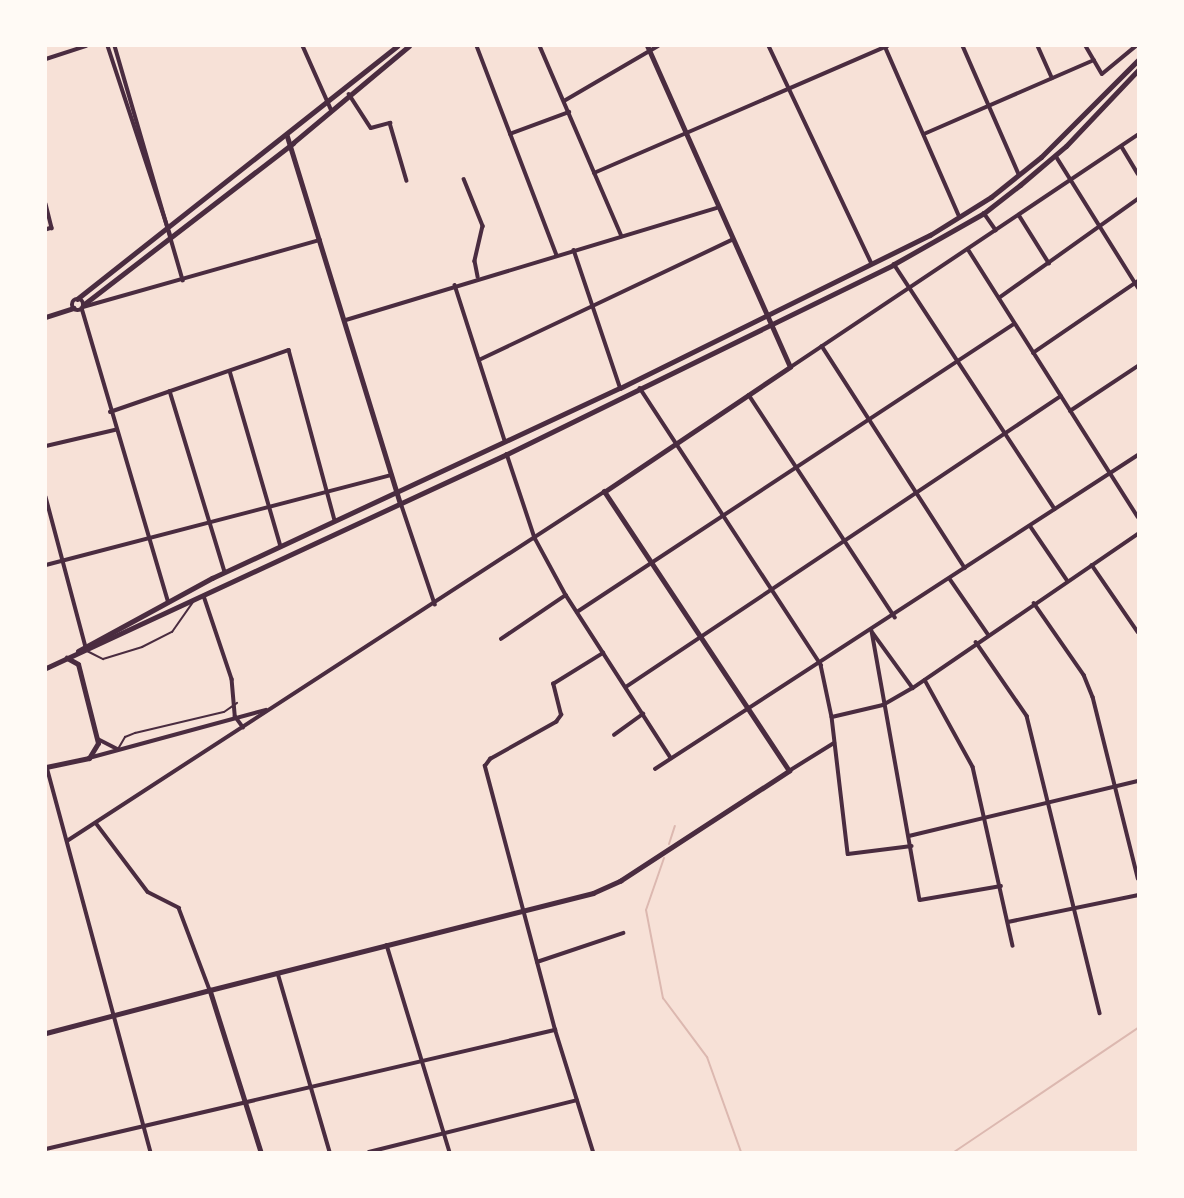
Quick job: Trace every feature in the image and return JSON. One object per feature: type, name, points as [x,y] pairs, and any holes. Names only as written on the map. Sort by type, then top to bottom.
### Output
[{"type":"main road","points":[[67,658],[507,453],[640,388],[960,217],[1019,174],[1139,60]]},
{"type":"main road","points":[[46,668],[225,572],[398,490],[894,264],[984,213],[1056,156],[1139,70]]},
{"type":"main road","points":[[46,767],[89,758],[98,739],[78,664],[78,654]]},
{"type":"main road","points":[[67,658],[78,664]]},
{"type":"street","points":[[46,59],[86,46]]},
{"type":"street","points":[[108,46],[169,234]]},
{"type":"street","points":[[115,46],[183,280]]},
{"type":"street","points":[[303,46],[331,109]]},
{"type":"street","points":[[82,307],[327,100],[397,46]]},
{"type":"street","points":[[74,308],[78,299],[234,189],[293,143],[349,93],[409,46]]},
{"type":"street","points":[[477,46],[557,255]]},
{"type":"street","points":[[540,46],[622,236]]},
{"type":"street","points":[[564,101],[648,48],[658,46]]},
{"type":"street","points":[[769,46],[872,264]]},
{"type":"street","points":[[594,173],[886,46],[960,217]]},
{"type":"street","points":[[963,46],[1019,174]]},
{"type":"street","points":[[1038,46],[1052,78]]},
{"type":"street","points":[[1086,46],[1102,74],[1136,46]]},
{"type":"street","points":[[648,48],[790,367]]},
{"type":"street","points":[[923,134],[1094,60]]},
{"type":"street","points":[[349,93],[371,128],[390,123],[407,181]]},
{"type":"street","points":[[510,134],[569,112]]},
{"type":"street","points":[[130,116],[136,114]]},
{"type":"street","points":[[287,135],[293,143],[400,502],[435,604]]},
{"type":"street","points":[[67,841],[435,604],[1139,135]]},
{"type":"street","points":[[1122,146],[1139,174]]},
{"type":"street","points":[[1033,353],[1138,284],[1056,156]]},
{"type":"street","points":[[147,172],[152,169]]},
{"type":"street","points":[[464,179],[483,226],[475,261],[478,277]]},
{"type":"street","points":[[229,182],[234,189]]},
{"type":"street","points":[[999,298],[1139,198]]},
{"type":"street","points":[[46,204],[52,228],[46,230]]},
{"type":"street","points":[[346,320],[478,277],[718,208]]},
{"type":"street","points":[[984,213],[996,230]]},
{"type":"street","points":[[1019,215],[1049,263]]},
{"type":"street","points":[[46,317],[320,240]]},
{"type":"street","points":[[479,359],[732,240]]},
{"type":"street","points":[[968,249],[1139,517]]},
{"type":"street","points":[[574,250],[620,388]]},
{"type":"street","points":[[894,264],[1055,509]]},
{"type":"street","points":[[455,285],[505,441]]},
{"type":"street","points":[[78,299],[168,601]]},
{"type":"street","points":[[577,612],[1014,324]]},
{"type":"street","points":[[822,346],[966,568]]},
{"type":"street","points":[[110,412],[289,350],[335,520]]},
{"type":"street","points":[[1070,411],[1139,366]]},
{"type":"street","points":[[230,370],[281,546]]},
{"type":"street","points":[[640,388],[821,665],[832,716],[848,854],[911,846]]},
{"type":"street","points":[[170,391],[225,572]]},
{"type":"street","points":[[749,395],[895,617]]},
{"type":"street","points":[[626,687],[1060,396]]},
{"type":"street","points":[[46,446],[115,430]]},
{"type":"street","points":[[507,453],[535,538],[566,595],[671,758]]},
{"type":"street","points":[[655,769],[745,709],[821,665],[895,617],[1139,455]]},
{"type":"street","points":[[46,565],[148,541],[393,475]]},
{"type":"street","points":[[604,492],[745,709],[789,771]]},
{"type":"street","points":[[46,497],[65,560],[86,648]]},
{"type":"street","points":[[1031,527],[1068,581]]},
{"type":"street","points":[[832,716],[883,705],[913,688],[976,642],[1139,534]]},
{"type":"street","points":[[1092,565],[1138,632]]},
{"type":"street","points":[[950,579],[988,634]]},
{"type":"street","points":[[501,639],[566,595]]},
{"type":"street","points":[[200,596],[237,703],[235,716],[243,727]]},
{"type":"street","points":[[1034,603],[1084,675],[1117,786],[1139,878]]},
{"type":"street","points":[[872,631],[913,688]]},
{"type":"street","points":[[872,631],[883,705],[920,900],[1001,886]]},
{"type":"street","points":[[976,642],[1027,716],[1100,1013]]},
{"type":"street","points":[[876,653],[884,649]]},
{"type":"street","points":[[593,1153],[555,1030],[485,766],[490,759],[556,722],[561,715],[553,684],[603,653]]},
{"type":"street","points":[[925,680],[969,752],[1013,946]]},
{"type":"street","points":[[89,758],[235,716],[268,710]]},
{"type":"street","points":[[614,735],[644,713]]},
{"type":"street","points":[[98,739],[118,749]]},
{"type":"street","points":[[46,1033],[523,912],[602,889],[672,849],[834,743]]},
{"type":"street","points":[[46,767],[151,1153]]},
{"type":"street","points":[[909,836],[1049,806],[1139,781]]},
{"type":"street","points":[[96,823],[148,892],[179,908],[210,990],[261,1153]]},
{"type":"street","points":[[1008,922],[1139,895]]},
{"type":"street","points":[[537,962],[623,933]]},
{"type":"street","points":[[387,945],[450,1153]]},
{"type":"street","points":[[278,973],[330,1153]]},
{"type":"street","points":[[46,1149],[555,1030]]},
{"type":"street","points":[[369,1153],[577,1100]]},
{"type":"lane","points":[[86,648],[98,659],[142,646],[172,632],[200,596]]},
{"type":"lane","points":[[118,749],[125,737],[225,712],[237,703]]},
{"type":"waterway","points":[[669,844],[675,826]]},
{"type":"waterway","points":[[664,858],[646,910],[663,998],[707,1057],[741,1152]]},
{"type":"waterway","points":[[954,1152],[1138,1028]]}]
